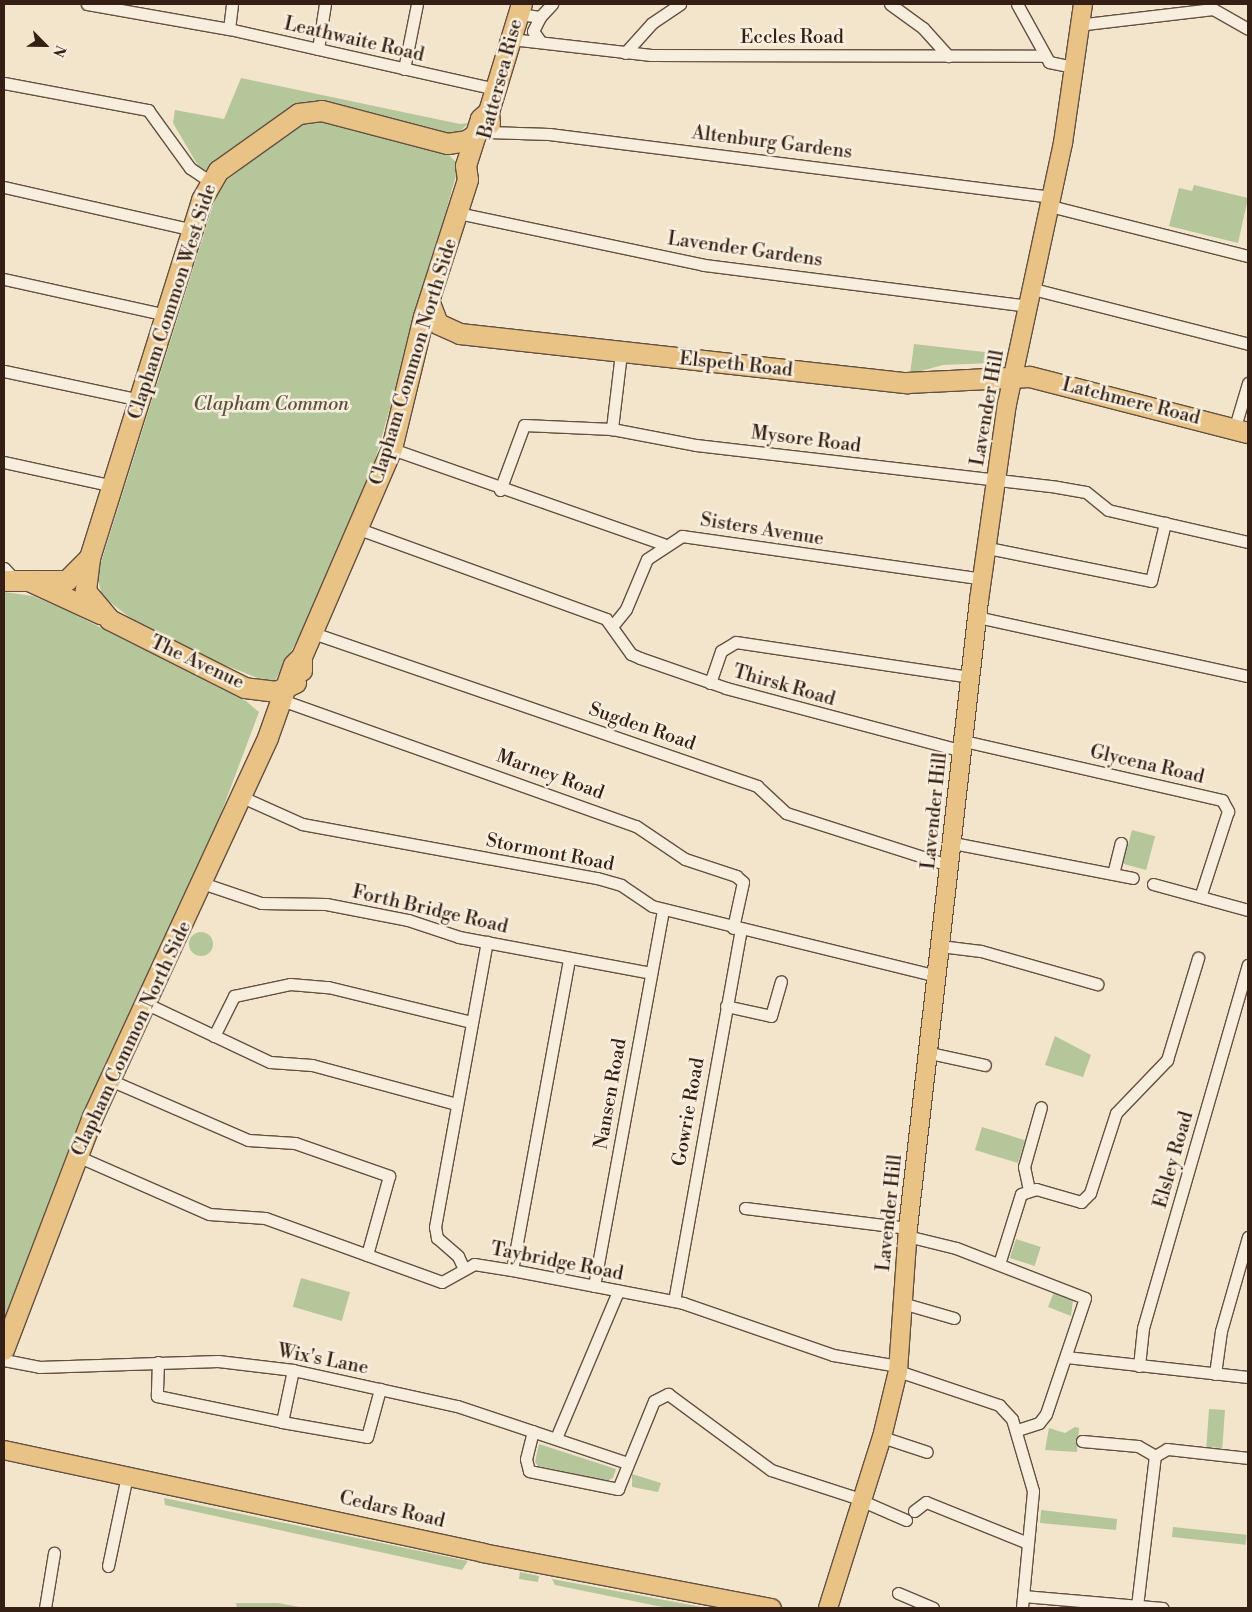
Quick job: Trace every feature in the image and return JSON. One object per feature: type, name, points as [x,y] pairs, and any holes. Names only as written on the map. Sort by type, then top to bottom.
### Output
[{"type":"highway","name":"Battersea Rise","points":[[473,167],[520,9]]},
{"type":"highway","name":"Clapham Common West Side","points":[[101,614],[86,591],[90,558],[166,315],[211,182],[284,122],[314,111],[448,144],[467,141],[482,133]]},
{"type":"highway","points":[[448,144],[473,167]]},
{"type":"highway","name":"Clapham Common North Side","points":[[4,1350],[77,1156],[145,1003],[290,692],[302,658],[392,449],[430,303],[473,167]]},
{"type":"highway","name":"Elspeth Road","points":[[430,303],[438,324],[460,334]]},
{"type":"highway","name":"Elspeth Road","points":[[418,350],[434,338],[460,334],[907,383],[1013,380]]},
{"type":"highway","name":"Latchmere Road","points":[[1013,380],[1050,381],[1241,432]]},
{"type":"highway","name":"Clapham Common West Side","points":[[14,578],[67,581],[90,558]]},
{"type":"highway","name":"The Avenue","points":[[14,578],[101,614],[245,688],[290,692]]},
{"type":"highway","points":[[245,688],[265,705],[271,732]]},
{"type":"main road","name":"Lavender Hill","points":[[828,1608],[863,1503],[882,1437],[898,1369],[907,1232],[930,1052],[936,976],[951,866],[982,579],[1013,380],[1051,202],[1079,12]]},
{"type":"main road","name":"Cedars Road","points":[[4,1450],[772,1608]]},
{"type":"street","name":"Leathwaite Road","points":[[87,4],[141,8],[496,89]]},
{"type":"street","points":[[229,29],[232,4]]},
{"type":"street","points":[[318,49],[325,4]]},
{"type":"street","points":[[404,69],[416,4]]},
{"type":"street","points":[[540,41],[533,31],[540,17],[552,4]]},
{"type":"street","points":[[625,53],[652,23],[680,4]]},
{"type":"street","points":[[890,4],[923,28],[948,56]]},
{"type":"street","points":[[1017,4],[1044,56],[1054,66],[1072,67]]},
{"type":"street","points":[[1079,12],[1213,6],[1248,29]]},
{"type":"street","points":[[520,9],[540,17]]},
{"type":"street","name":"Eccles Road","points":[[511,39],[540,41],[625,53],[1044,56]]},
{"type":"street","points":[[4,84],[148,110],[190,168],[211,182]]},
{"type":"street","name":"Altenburg Gardens","points":[[482,133],[549,134],[1051,202],[1105,219],[1248,256]]},
{"type":"street","points":[[4,187],[194,230]]},
{"type":"street","name":"Lavender Gardens","points":[[458,213],[704,265],[1029,306]]},
{"type":"street","points":[[4,279],[166,315]]},
{"type":"street","points":[[1033,289],[1248,344]]},
{"type":"street","points":[[612,429],[621,353]]},
{"type":"street","points":[[4,371],[140,400]]},
{"type":"street","points":[[1241,432],[1248,383]]},
{"type":"street","name":"Mysore Road","points":[[500,490],[524,424],[612,429],[696,445],[969,477],[997,477],[1086,492],[1104,508],[1248,542]]},
{"type":"street","points":[[392,449],[500,490],[647,535],[664,544]]},
{"type":"street","points":[[4,462],[113,486]]},
{"type":"street","points":[[988,548],[1150,580],[1165,523]]},
{"type":"street","points":[[359,529],[614,624]]},
{"type":"street","name":"Sisters Avenue","points":[[614,624],[626,608],[647,559],[664,544],[691,535],[982,579]]},
{"type":"street","points":[[977,617],[1248,676]]},
{"type":"street","name":"Thirsk Road","points":[[614,624],[631,654],[710,682],[963,746]]},
{"type":"street","name":"Sugden Road","points":[[313,633],[757,786],[786,813],[951,866]]},
{"type":"street","points":[[710,682],[721,651],[736,642],[970,677]]},
{"type":"street","name":"Marney Road","points":[[290,692],[654,834],[685,859],[736,876],[743,882],[737,929]]},
{"type":"street","name":"Glycena Road","points":[[963,746],[1222,800],[1228,811],[1200,896]]},
{"type":"street","name":"Stormont Road","points":[[242,797],[302,824],[612,882],[663,909],[737,929],[936,976]]},
{"type":"street","points":[[953,843],[1133,878]]},
{"type":"street","points":[[1113,874],[1121,843]]},
{"type":"street","name":"Forth Bridge Road","points":[[202,883],[261,903],[326,904],[487,942],[651,973]]},
{"type":"street","points":[[1152,884],[1248,910]]},
{"type":"street","name":"Nansen Road","points":[[594,1286],[663,909]]},
{"type":"street","name":"Gowrie Road","points":[[674,1301],[726,1006],[737,929]]},
{"type":"street","points":[[464,1269],[435,1231],[487,942]]},
{"type":"street","points":[[940,946],[981,951],[1097,984]]},
{"type":"street","points":[[512,1270],[569,958]]},
{"type":"street","points":[[1028,1190],[1074,1202],[1086,1198],[1116,1113],[1168,1060],[1198,958]]},
{"type":"street","name":"Elsley Road","points":[[1139,1366],[1143,1328],[1248,965]]},
{"type":"street","points":[[726,1006],[771,1016],[781,981]]},
{"type":"street","points":[[214,1036],[234,996],[290,984],[328,987],[472,1022]]},
{"type":"street","points":[[145,1003],[275,1064],[312,1065],[457,1104]]},
{"type":"street","points":[[930,1052],[985,1065]]},
{"type":"street","points":[[110,1080],[248,1140],[295,1144],[389,1176],[367,1255]]},
{"type":"street","points":[[1028,1190],[1024,1167],[1041,1107]]},
{"type":"street","name":"Taybridge Road","points":[[77,1156],[209,1214],[265,1218],[442,1282],[474,1264],[674,1301],[833,1355],[898,1369],[998,1406],[1018,1430]]},
{"type":"street","points":[[999,1264],[1018,1200],[1028,1190]]},
{"type":"street","points":[[745,1208],[907,1232],[1083,1295],[1084,1305],[1044,1417],[1018,1430],[1033,1484],[1022,1608]]},
{"type":"street","points":[[1214,1374],[1221,1330],[1248,1237]]},
{"type":"street","points":[[556,1438],[618,1291]]},
{"type":"street","points":[[902,1303],[954,1318]]},
{"type":"street","points":[[1066,1357],[1248,1377]]},
{"type":"street","name":"Wix's Lane","points":[[4,1360],[53,1367],[218,1361],[293,1370],[457,1406],[626,1463]]},
{"type":"street","points":[[158,1362],[157,1396],[282,1422],[367,1437],[380,1389]]},
{"type":"street","points":[[282,1422],[293,1370]]},
{"type":"street","points":[[533,1432],[526,1459],[529,1471],[618,1489],[626,1463],[654,1401],[668,1394],[771,1470],[906,1520]]},
{"type":"street","points":[[882,1437],[927,1452]]},
{"type":"street","points":[[1082,1441],[1138,1446],[1155,1456]]},
{"type":"street","points":[[1155,1456],[1167,1449],[1248,1458]]},
{"type":"street","points":[[1136,1606],[1155,1456]]},
{"type":"street","points":[[108,1566],[127,1476]]},
{"type":"street","points":[[914,1511],[926,1502],[1028,1543]]},
{"type":"street","points":[[45,1608],[54,1553]]},
{"type":"street","points":[[898,1593],[934,1608]]},
{"type":"street","points":[[1023,1596],[1162,1608]]},
{"type":"green space","points":[[241,78],[460,124],[469,123],[456,135],[291,108],[205,170],[200,169],[173,123],[175,110],[224,119]]},
{"type":"green space","name":"Clapham Common","points":[[319,120],[445,151],[459,165],[374,464],[306,624],[273,684],[207,658],[137,623],[102,596],[97,575],[219,186],[301,123]]},
{"type":"green space","points":[[1194,185],[1248,198],[1238,243],[1169,226],[1179,188],[1192,191]]},
{"type":"green space","points":[[914,344],[1002,354],[993,363],[943,365],[910,374]]},
{"type":"green space","points":[[4,592],[33,596],[68,611],[246,701],[259,712],[220,816],[79,1122],[4,1320]]},
{"type":"green space","points":[[1132,830],[1155,836],[1146,870],[1123,864]]},
{"type":"green space","points":[[201,932],[209,936],[213,944],[209,952],[201,956],[193,952],[189,944],[193,936]]},
{"type":"green space","points":[[1055,1036],[1091,1055],[1083,1077],[1045,1065]]},
{"type":"green space","points":[[982,1127],[1025,1140],[1018,1163],[975,1150]]},
{"type":"green space","points":[[1016,1239],[1041,1247],[1035,1266],[1010,1258]]},
{"type":"green space","points":[[301,1278],[350,1292],[342,1321],[293,1307]]},
{"type":"green space","points":[[1054,1292],[1073,1300],[1071,1316],[1048,1307]]},
{"type":"green space","points":[[1209,1409],[1225,1410],[1222,1448],[1206,1447]]},
{"type":"green space","points":[[1075,1427],[1079,1428],[1077,1452],[1045,1450],[1049,1428],[1065,1433]]},
{"type":"green space","points":[[539,1444],[616,1469],[613,1478],[607,1481],[538,1466],[535,1462]]},
{"type":"green space","points":[[632,1474],[661,1483],[658,1492],[632,1487]]},
{"type":"green space","points":[[164,1498],[468,1561],[462,1570],[165,1505]]},
{"type":"green space","points":[[1041,1510],[1117,1519],[1116,1530],[1040,1523]]},
{"type":"green space","points":[[1173,1527],[1247,1535],[1246,1545],[1172,1537]]},
{"type":"green space","points":[[520,1572],[539,1576],[538,1582],[519,1579]]},
{"type":"green space","points":[[552,1579],[707,1608],[667,1608],[555,1585]]},
{"type":"green space","points":[[236,1603],[278,1603],[305,1608],[237,1608]]}]
